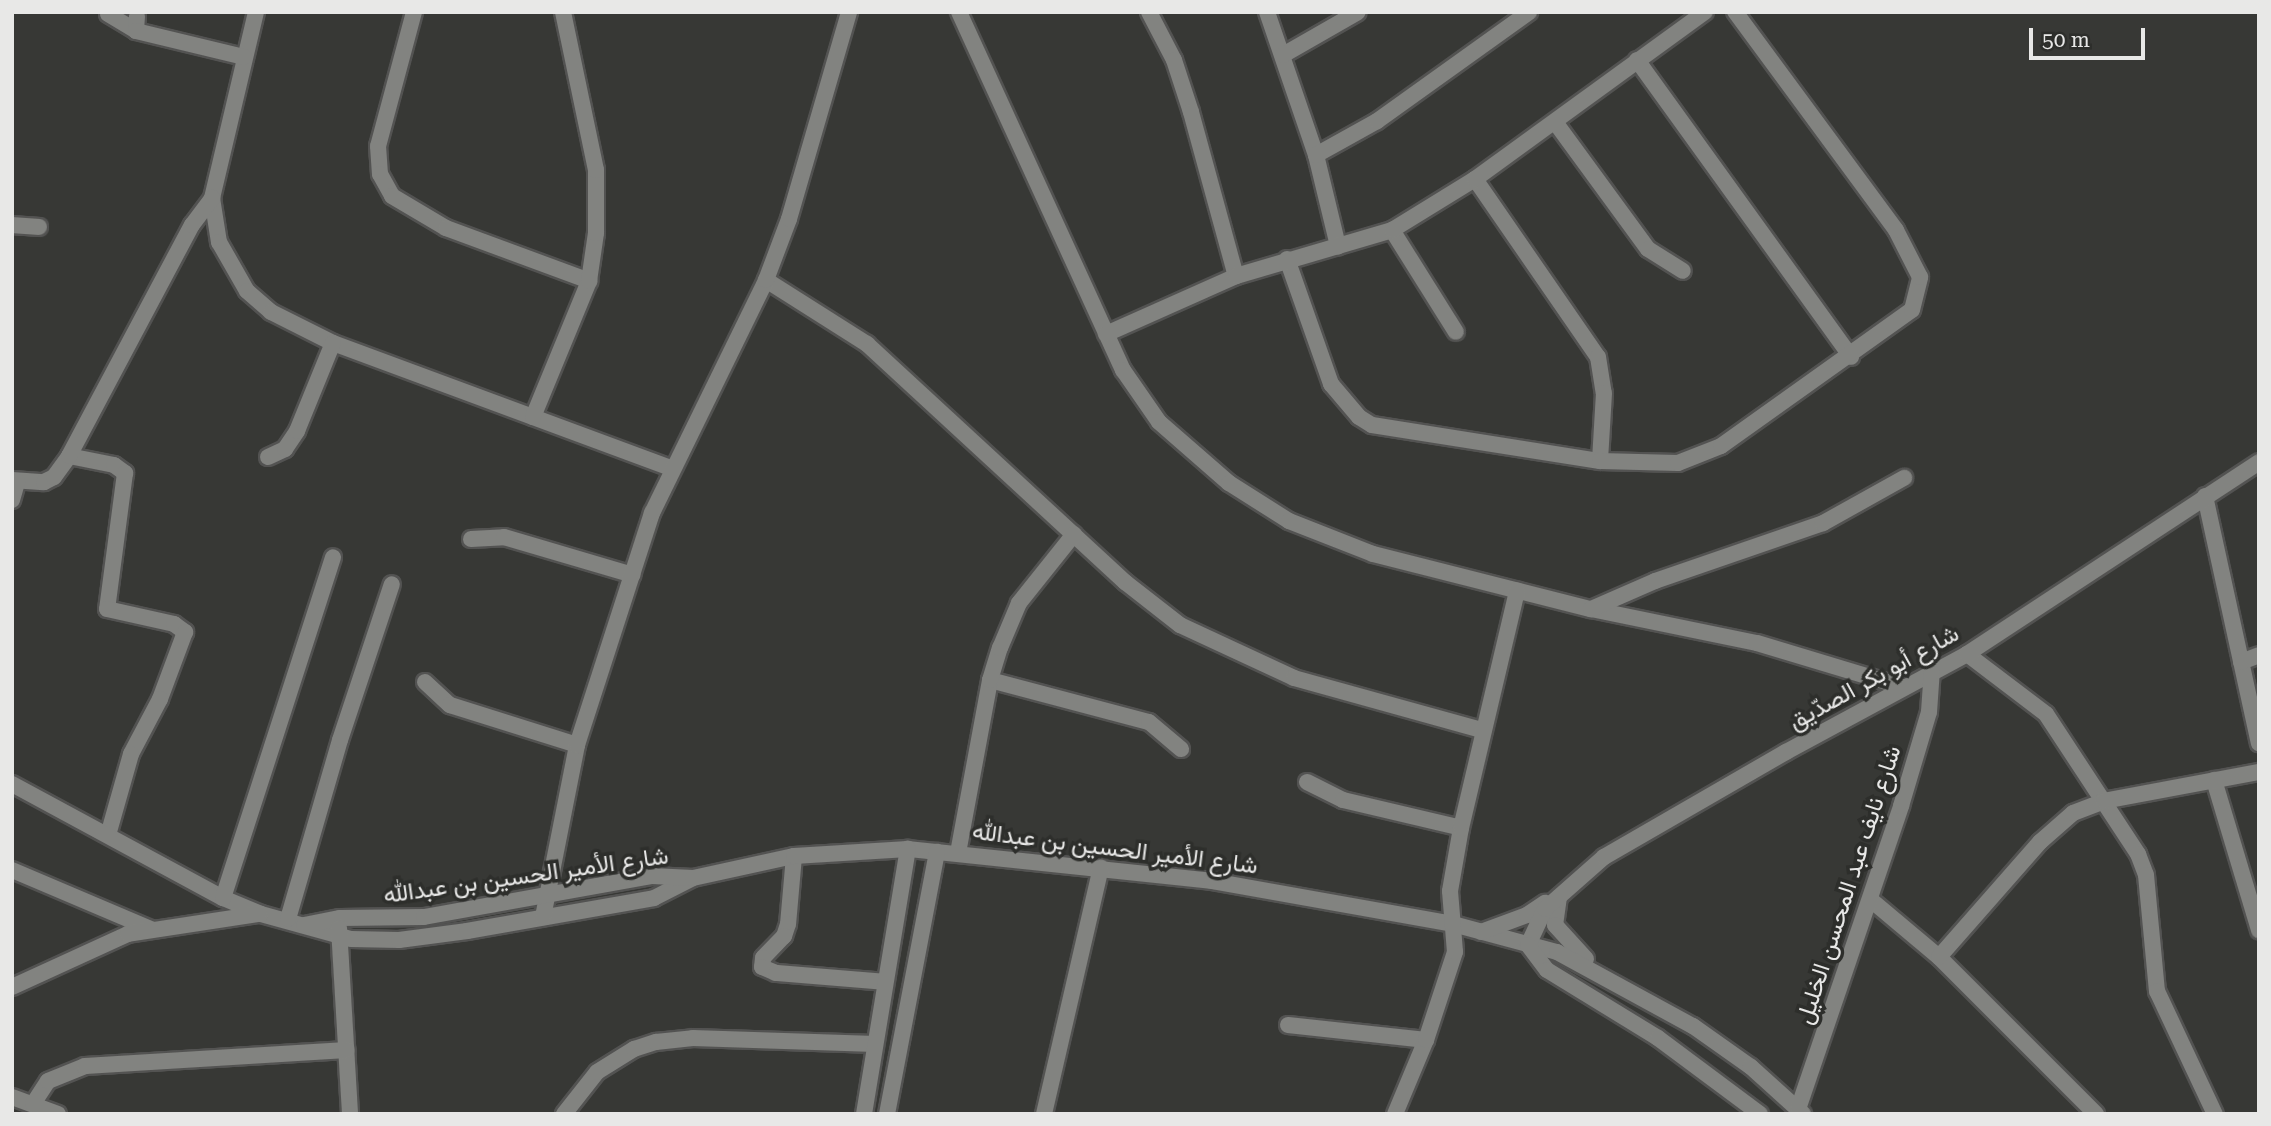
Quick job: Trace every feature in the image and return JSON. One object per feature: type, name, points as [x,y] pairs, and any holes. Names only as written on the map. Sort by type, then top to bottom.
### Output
[{"type":"street","points":[[256,12],[212,198],[219,242],[247,291],[271,312],[333,343],[671,468]]},
{"type":"street","points":[[414,12],[378,146],[380,174],[392,197],[446,228],[589,281]]},
{"type":"street","points":[[533,416],[589,281],[596,233],[596,170],[563,12]]},
{"type":"street","points":[[543,917],[577,745],[633,575],[671,468],[766,280],[789,219],[849,12]]},
{"type":"street","points":[[959,12],[1105,334],[1138,394],[1159,422],[1200,460],[1261,504],[1301,526],[1373,554],[1591,609],[1756,643],[1903,687]]},
{"type":"street","points":[[1149,12],[1174,60],[1187,99],[1236,276]]},
{"type":"street","points":[[1267,12],[1316,155],[1338,246]]},
{"type":"street","points":[[1283,55],[1358,12]]},
{"type":"street","points":[[1316,155],[1410,99],[1529,12]]},
{"type":"street","points":[[1105,334],[1236,276],[1392,230],[1475,179],[1705,12]]},
{"type":"street","points":[[1287,259],[1331,384],[1359,417],[1386,429],[1600,461],[1678,463],[1700,457],[1851,357],[1912,310],[1920,277],[1917,265],[1735,12]]},
{"type":"street","points":[[106,13],[244,57]]},
{"type":"street","points":[[1637,60],[1851,357]]},
{"type":"street","points":[[1555,121],[1648,249],[1682,271]]},
{"type":"street","points":[[1475,179],[1598,357],[1604,393],[1600,461]]},
{"type":"street","points":[[12,500],[15,481],[44,482],[54,477],[69,456],[192,225],[212,198]]},
{"type":"street","points":[[12,225],[39,227]]},
{"type":"street","points":[[1392,230],[1456,332]]},
{"type":"street","points":[[766,280],[867,344],[1125,582],[1181,625],[1242,657],[1339,692],[1482,730]]},
{"type":"street","points":[[268,457],[285,449],[297,431],[333,343]]},
{"type":"street","points":[[69,456],[114,465],[125,473],[107,609],[174,624],[185,632],[165,687],[129,759],[110,832]]},
{"type":"street","name":"شارع أبو بكر الصدّيق","points":[[1528,945],[1545,909],[1604,857],[1903,687],[1967,654],[2259,463]]},
{"type":"street","points":[[1591,609],[1655,581],[1823,523],[1904,478]]},
{"type":"street","points":[[2205,496],[2259,743]]},
{"type":"street","points":[[958,853],[990,680],[1019,603],[1074,534]]},
{"type":"street","points":[[471,540],[504,537],[633,575]]},
{"type":"street","points":[[223,898],[333,557]]},
{"type":"street","points":[[288,919],[340,740],[392,584]]},
{"type":"street","points":[[1395,1114],[1426,1040],[1455,952],[1450,891],[1482,730],[1517,591]]},
{"type":"street","points":[[1967,654],[2046,714],[2143,865],[2157,991],[2216,1114]]},
{"type":"street","points":[[2241,662],[2259,654]]},
{"type":"street","name":"شارع نايف عبد المحسن الخليل","points":[[1801,1111],[1871,900],[1929,712],[1932,673]]},
{"type":"street","points":[[990,680],[1149,722],[1181,748]]},
{"type":"street","points":[[425,682],[450,705],[577,745]]},
{"type":"street","points":[[1939,957],[2053,829],[2073,813],[2104,801],[2259,772]]},
{"type":"street","points":[[2214,780],[2259,930]]},
{"type":"street","points":[[1307,782],[1332,796],[1461,828]]},
{"type":"street","points":[[12,784],[110,832],[223,898],[261,914],[304,925]]},
{"type":"street","points":[[864,1114],[908,849]]},
{"type":"street","name":"شارع الأمير الحسين بن عبدالله","points":[[304,925],[340,918],[424,917],[652,876],[693,877],[794,856],[908,849],[1101,868],[1321,897],[1453,924],[1557,952],[1617,981],[1693,1026],[1801,1111]]},
{"type":"street","points":[[887,1114],[937,852]]},
{"type":"street","points":[[794,856],[788,924],[784,936],[763,958],[762,967],[776,973],[885,982]]},
{"type":"street","points":[[1044,1114],[1101,868]]},
{"type":"street","points":[[12,870],[151,929]]},
{"type":"street","name":"شارع الأمير الحسين بن عبدالله","points":[[304,925],[339,937],[400,940],[654,898],[693,877]]},
{"type":"street","points":[[1480,932],[1527,915],[1562,892]]},
{"type":"street","points":[[1562,892],[1553,916],[1562,936],[1617,981]]},
{"type":"street","points":[[1871,900],[1939,957],[2096,1114]]},
{"type":"street","points":[[12,987],[107,942],[151,929],[261,914]]},
{"type":"street","points":[[340,918],[351,1114]]},
{"type":"street","points":[[1528,945],[1547,970],[1658,1038],[1760,1114]]},
{"type":"street","points":[[1288,1025],[1426,1040]]},
{"type":"street","points":[[564,1114],[597,1072],[634,1049],[656,1042],[693,1038],[875,1044]]},
{"type":"street","points":[[33,1104],[48,1081],[85,1066],[347,1050]]},
{"type":"street","points":[[12,1097],[58,1114]]}]
